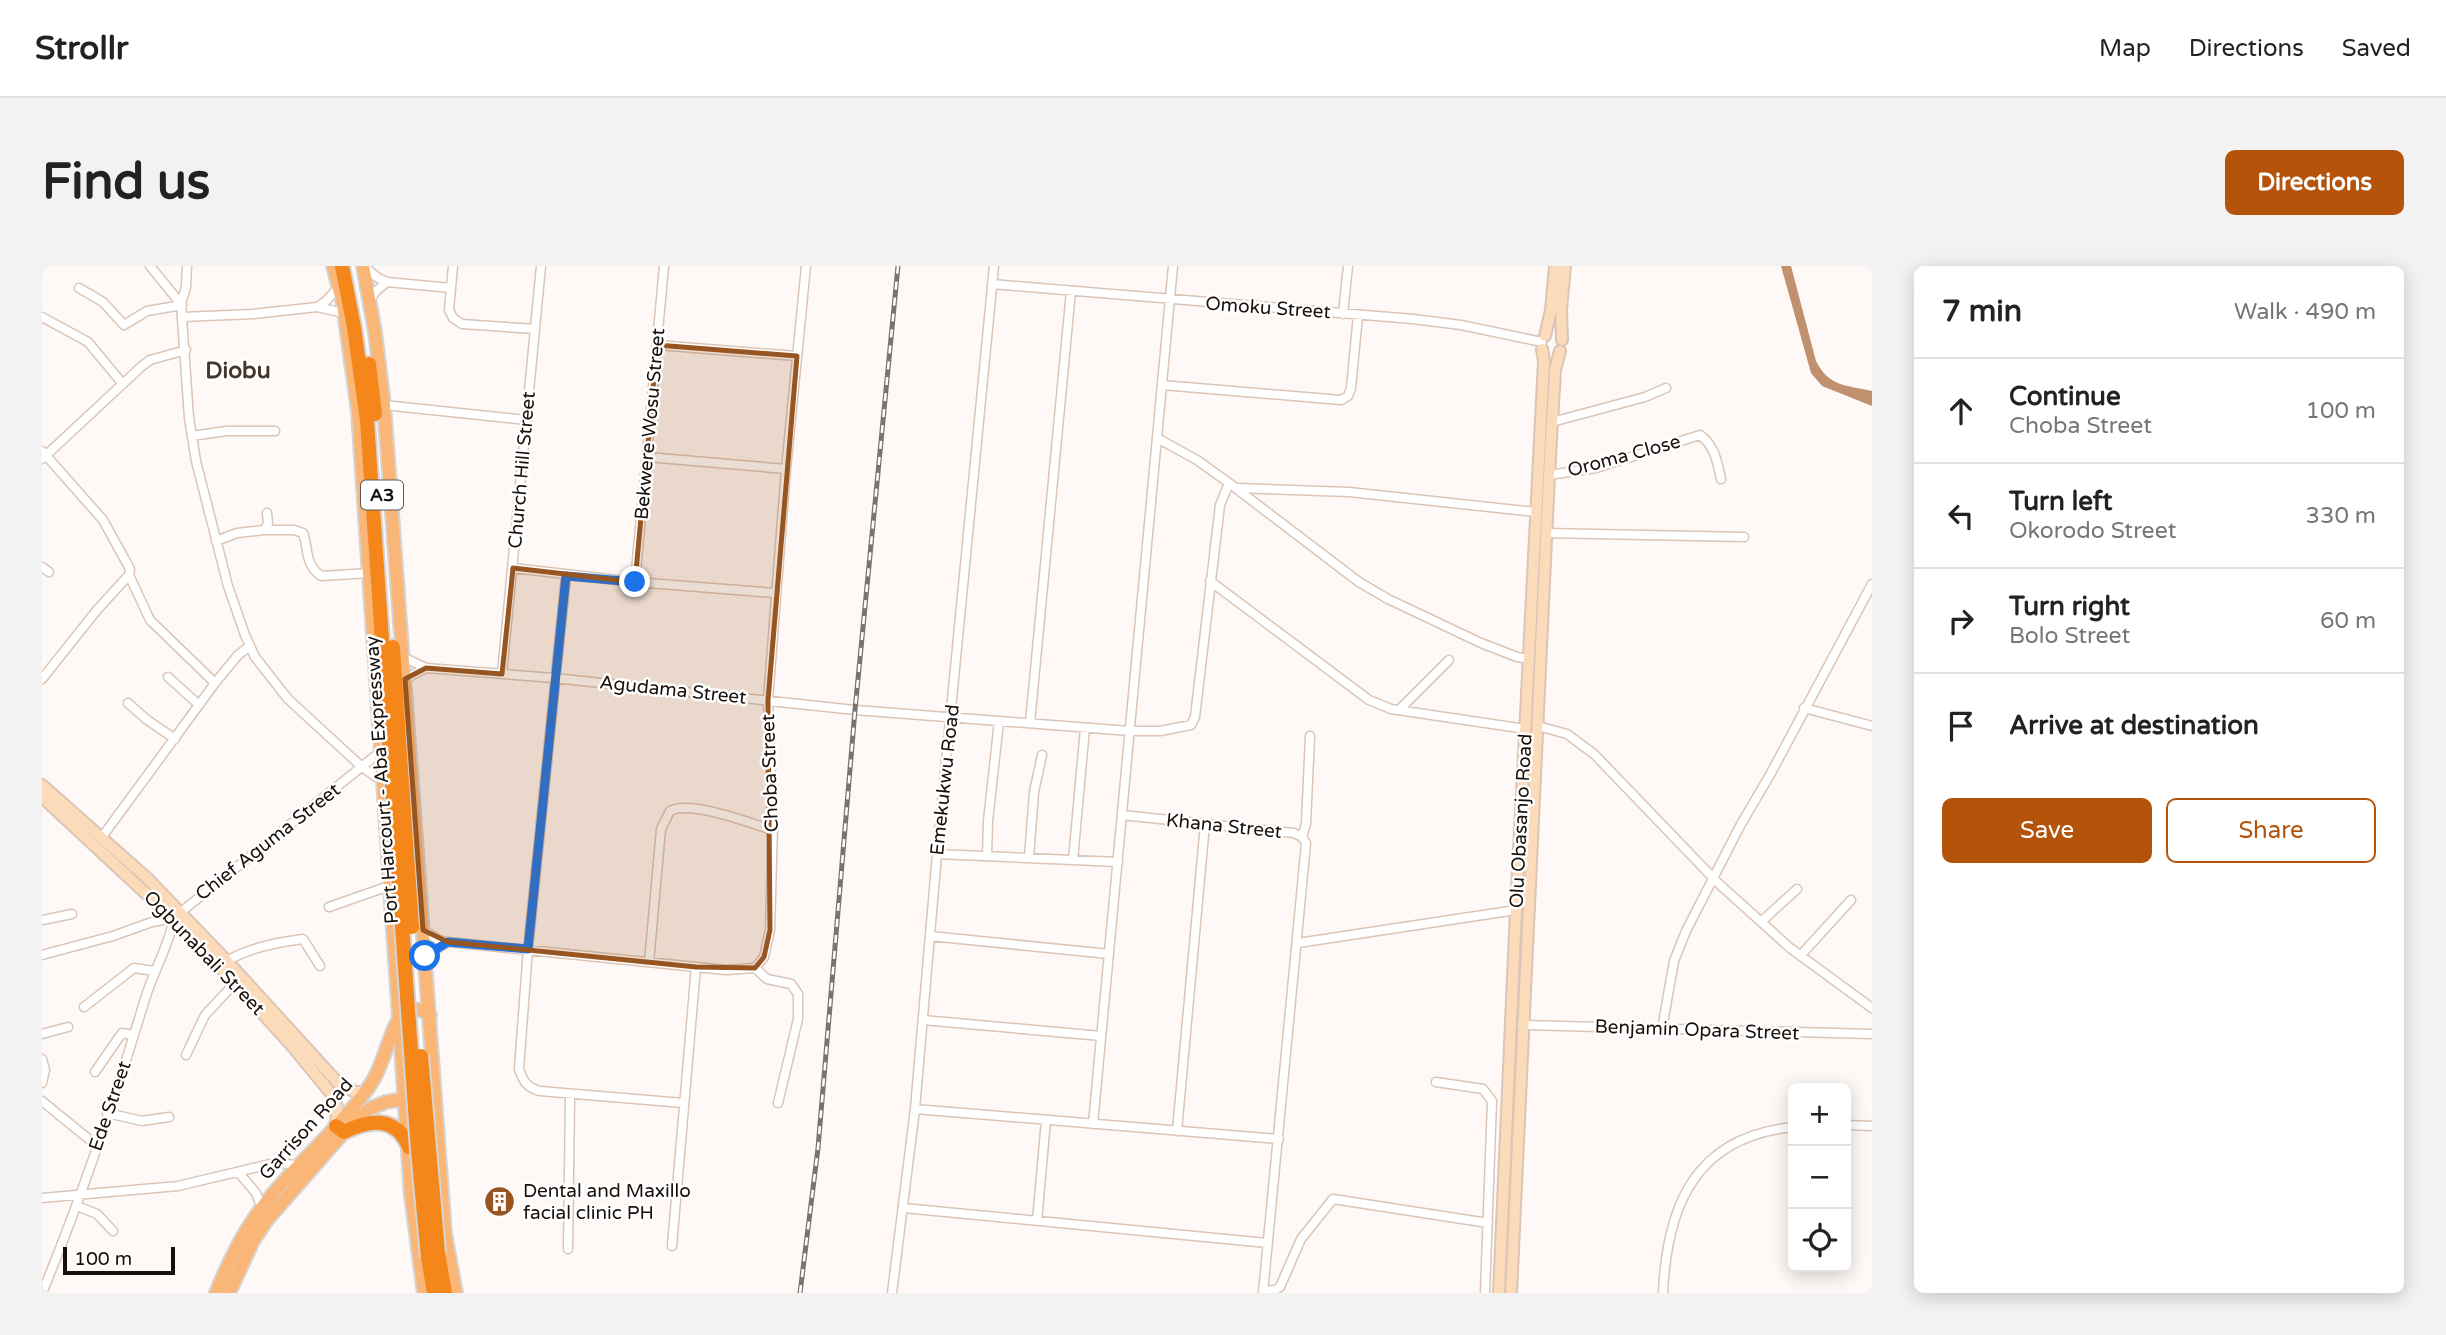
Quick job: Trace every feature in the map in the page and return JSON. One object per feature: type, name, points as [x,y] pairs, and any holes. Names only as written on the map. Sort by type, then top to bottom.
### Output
[{"type":"highway","name":"Port Harcourt - Aba Expressway","points":[[337,266],[343,287],[369,441],[420,1052],[434,1293]]},
{"type":"highway","name":"Port Harcourt - Aba Expressway","points":[[351,266],[373,390],[393,727]]},
{"type":"highway","points":[[340,1129],[379,1123],[399,1130],[409,1147]]},
{"type":"highway","name":"Port Harcourt - Aba Expressway","points":[[433,1255],[444,1293]]},
{"type":"main road","points":[[364,266],[384,405],[445,1234],[456,1293]]},
{"type":"main road","name":"Olu Obasanjo Road","points":[[1499,1293],[1543,342],[1551,310],[1555,266]]},
{"type":"main road","name":"Olu Obasanjo Road","points":[[1511,1293],[1549,475],[1565,266]]},
{"type":"main road","points":[[343,287],[344,313],[358,412],[414,1221],[424,1293]]},
{"type":"main road","points":[[1555,334],[1561,345],[1551,355],[1543,342],[1555,334]]},
{"type":"main road","name":"Ogbunabali Street","points":[[42,785],[102,837],[177,915],[326,1084],[334,1097],[340,1129]]},
{"type":"main road","name":"Ogbunabali Street","points":[[43,800],[227,961],[340,1085],[349,1112]]},
{"type":"main road","points":[[399,1018],[405,1011],[414,1008],[430,1015]]},
{"type":"main road","name":"Garrison Road","points":[[229,1293],[253,1241],[267,1220],[366,1092],[383,1062],[393,1028],[399,1018]]},
{"type":"main road","points":[[340,1085],[356,1092],[366,1092]]},
{"type":"main road","name":"Garrison Road","points":[[216,1293],[240,1240],[262,1208],[298,1166],[340,1129],[369,1110],[386,1102],[435,1096]]},
{"type":"street","points":[[150,266],[181,305]]},
{"type":"street","points":[[187,266],[186,287],[181,305],[189,418],[228,586],[250,646],[255,657],[288,699],[362,767],[382,781]]},
{"type":"street","points":[[364,266],[387,282],[451,288]]},
{"type":"street","points":[[453,266],[449,310],[453,318],[462,324],[536,329]]},
{"type":"street","name":"Church Hill Street","points":[[502,674],[541,266]]},
{"type":"street","name":"Bekwere Wosu Street","points":[[635,582],[664,266]]},
{"type":"street","name":"Choba Street","points":[[755,968],[764,957],[770,930],[773,830],[768,700],[775,593],[806,266]]},
{"type":"street","name":"Emekukwu Road","points":[[892,1293],[915,1110],[994,266]]},
{"type":"street","points":[[1093,1124],[1173,266]]},
{"type":"street","points":[[1343,314],[1348,266]]},
{"type":"street","points":[[370,300],[387,282]]},
{"type":"street","name":"Omoku Street","points":[[992,284],[1358,315],[1461,326],[1543,342]]},
{"type":"street","points":[[317,307],[343,287]]},
{"type":"street","points":[[79,288],[103,302],[124,325],[147,311],[181,305]]},
{"type":"street","points":[[1030,723],[1071,291]]},
{"type":"street","points":[[183,317],[253,314],[317,307],[344,313]]},
{"type":"street","points":[[1162,385],[1341,400],[1348,396],[1351,388],[1358,315]]},
{"type":"street","points":[[42,317],[88,342],[122,383]]},
{"type":"street","points":[[657,345],[797,356]]},
{"type":"street","points":[[42,679],[129,575],[130,569],[103,520],[43,455],[150,360],[186,349]]},
{"type":"street","points":[[1552,422],[1644,397],[1666,388]]},
{"type":"street","points":[[384,405],[527,420]]},
{"type":"street","points":[[192,436],[226,430],[275,431]]},
{"type":"street","name":"Oroma Close","points":[[1549,475],[1597,468],[1700,435],[1715,453],[1721,479]]},
{"type":"street","points":[[1157,438],[1197,460],[1359,582],[1481,643],[1529,659]]},
{"type":"street","points":[[647,457],[786,469]]},
{"type":"street","points":[[1233,486],[1349,492],[1536,512]]},
{"type":"street","points":[[1233,486],[1220,505],[1210,581],[1369,700],[1399,710],[1526,729]]},
{"type":"street","points":[[264,530],[268,524],[267,513]]},
{"type":"street","points":[[216,541],[237,533],[294,530],[303,533],[307,558],[311,567],[321,576],[370,573]]},
{"type":"street","points":[[1546,533],[1744,537]]},
{"type":"street","points":[[513,568],[566,576],[775,593]]},
{"type":"street","points":[[129,575],[150,620],[215,683]]},
{"type":"street","points":[[566,576],[528,949],[519,1069],[522,1079],[530,1088],[570,1096],[683,1103]]},
{"type":"street","name":"Agudama Street","points":[[426,668],[554,678],[855,710],[1130,731],[1179,729],[1194,721],[1210,581]]},
{"type":"street","points":[[1662,1029],[1674,961],[1712,877],[1872,584]]},
{"type":"street","points":[[102,837],[215,683],[237,655],[250,646]]},
{"type":"street","points":[[403,657],[426,668]]},
{"type":"street","points":[[1399,710],[1449,660]]},
{"type":"street","points":[[405,679],[426,668]]},
{"type":"street","points":[[168,677],[199,705]]},
{"type":"street","points":[[128,703],[175,739]]},
{"type":"street","points":[[1804,708],[1872,726]]},
{"type":"street","points":[[987,856],[988,821],[999,721]]},
{"type":"street","points":[[1538,726],[1567,734],[1604,763],[1712,877],[1801,955],[1872,1008]]},
{"type":"street","points":[[1073,860],[1085,728]]},
{"type":"street","points":[[1302,837],[1306,824],[1310,736]]},
{"type":"street","name":"Chief Aguma Street","points":[[177,915],[380,752]]},
{"type":"street","points":[[1029,858],[1034,792],[1042,755]]},
{"type":"street","points":[[649,962],[662,829],[670,811],[680,808],[698,809],[773,830]]},
{"type":"street","name":"Khana Street","points":[[1122,815],[1294,832],[1302,837],[1306,844],[1263,1292]]},
{"type":"street","points":[[1177,1131],[1205,824]]},
{"type":"street","points":[[937,854],[1118,862]]},
{"type":"street","points":[[329,907],[389,886]]},
{"type":"street","points":[[1762,922],[1797,889]]},
{"type":"street","points":[[1801,955],[1852,900]]},
{"type":"street","points":[[1298,943],[1516,910]]},
{"type":"street","points":[[42,920],[72,914]]},
{"type":"street","points":[[42,955],[177,915]]},
{"type":"street","name":"Ede Street","points":[[42,1293],[44,1282],[77,1206],[154,971],[177,915]]},
{"type":"street","points":[[423,930],[432,937],[448,942],[726,970],[755,968],[767,979],[790,984],[798,994],[798,1019],[778,1103]]},
{"type":"street","points":[[930,936],[1109,954]]},
{"type":"street","points":[[227,961],[256,949],[303,939],[320,966]]},
{"type":"street","points":[[425,956],[448,942]]},
{"type":"street","points":[[672,1245],[696,967]]},
{"type":"street","points":[[84,1007],[134,968],[154,971]]},
{"type":"street","points":[[186,1055],[205,1015],[235,983]]},
{"type":"street","points":[[923,1020],[1101,1036]]},
{"type":"street","name":"Benjamin Opara Street","points":[[1522,1025],[1872,1034]]},
{"type":"street","points":[[42,1034],[68,1027]]},
{"type":"street","points":[[95,1072],[122,1033],[134,1035]]},
{"type":"street","points":[[42,1059],[42,1083]]},
{"type":"street","points":[[1436,1082],[1483,1089],[1492,1101],[1485,1293]]},
{"type":"street","points":[[568,1249],[570,1096]]},
{"type":"street","points":[[42,1101],[96,1145]]},
{"type":"street","points":[[915,1110],[1279,1139]]},
{"type":"street","points":[[107,1113],[142,1121],[169,1118]]},
{"type":"street","points":[[1037,1220],[1046,1120]]},
{"type":"street","points":[[1851,1125],[1872,1126]]},
{"type":"street","points":[[1663,1293],[1670,1230],[1675,1211],[1705,1165],[1731,1143],[1777,1128],[1788,1127]]},
{"type":"street","points":[[42,1198],[178,1186],[270,1164],[298,1166]]},
{"type":"street","points":[[239,1172],[256,1194],[262,1208]]},
{"type":"street","points":[[1263,1292],[1280,1287],[1301,1239],[1334,1199],[1488,1223]]},
{"type":"street","points":[[77,1206],[97,1214],[113,1231]]},
{"type":"street","points":[[904,1208],[1267,1243]]},
{"type":"highlighted area","points":[[657,345],[797,356],[768,700],[770,930],[764,957],[755,968],[696,967],[448,942],[423,930],[405,679],[426,668],[502,674],[513,568],[635,582]]},
{"type":"shaded area","points":[[1781,266],[1791,266],[1816,361],[1821,370],[1839,384],[1872,391],[1872,406],[1822,386],[1811,373]]},
{"type":"railway","points":[[800,1293],[818,1148],[855,710],[898,266]]},
{"type":"place","name":"Dental and Maxillo facial clinic PH","points":[[500,1202]]},
{"type":"district","name":"Diobu","points":[[238,371]]},
{"type":"route","points":[[425,956],[448,942],[528,949],[566,576],[635,582]]}]
